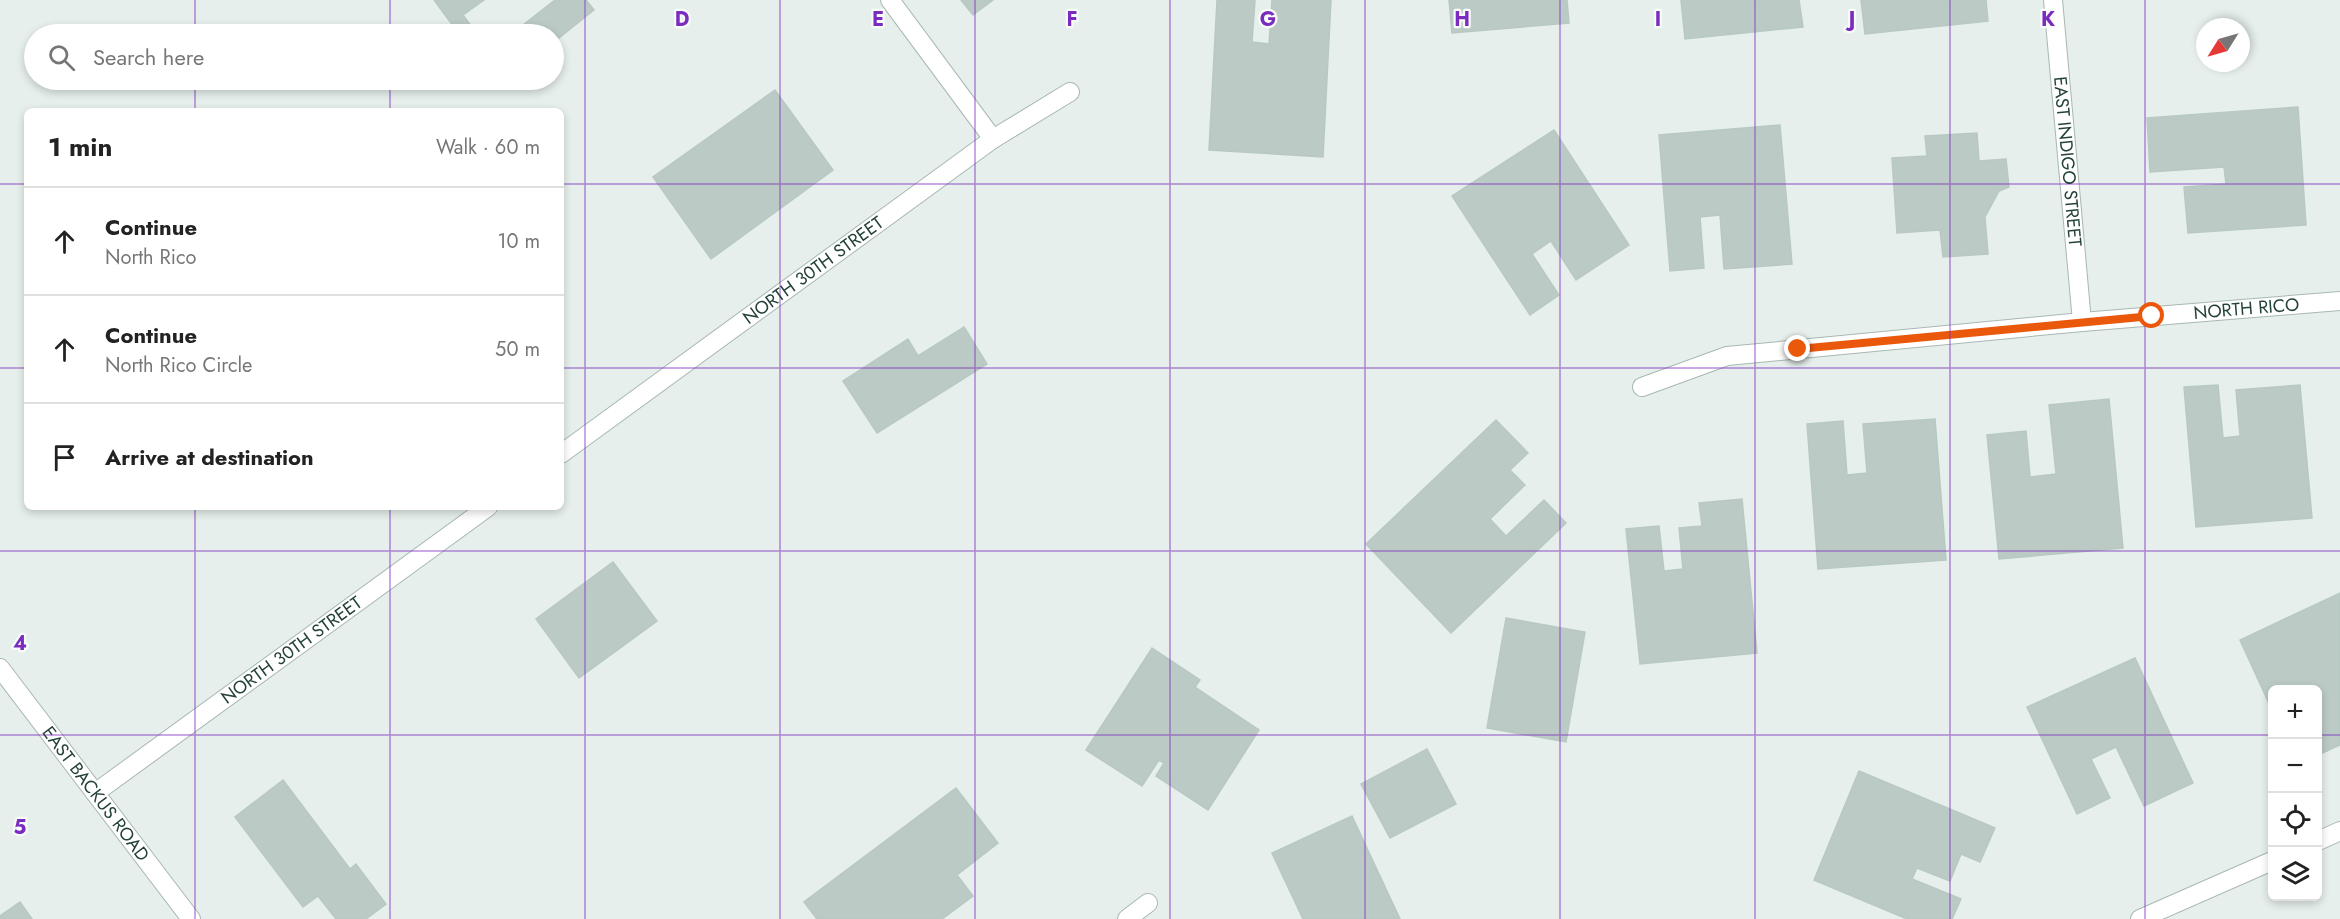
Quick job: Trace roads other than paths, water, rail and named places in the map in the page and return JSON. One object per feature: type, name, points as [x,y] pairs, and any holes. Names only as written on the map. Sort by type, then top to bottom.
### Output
[{"type":"street","points":[[890,0],[993,140]]},
{"type":"street","name":"EAST INDIGO STREET","points":[[2053,0],[2082,322]]},
{"type":"street","name":"NORTH 30TH STREET","points":[[564,452],[993,140],[1070,92]]},
{"type":"street","name":"NORTH RICO","points":[[1642,387],[1727,356],[2082,322],[2340,302]]},
{"type":"street","name":"NORTH 30TH STREET","points":[[95,793],[484,510]]},
{"type":"street","name":"EAST BACKUS ROAD","points":[[0,668],[191,919]]},
{"type":"street","points":[[2322,839],[2340,831]]},
{"type":"street","points":[[2140,919],[2268,863]]},
{"type":"street","points":[[1127,919],[1148,903]]}]
